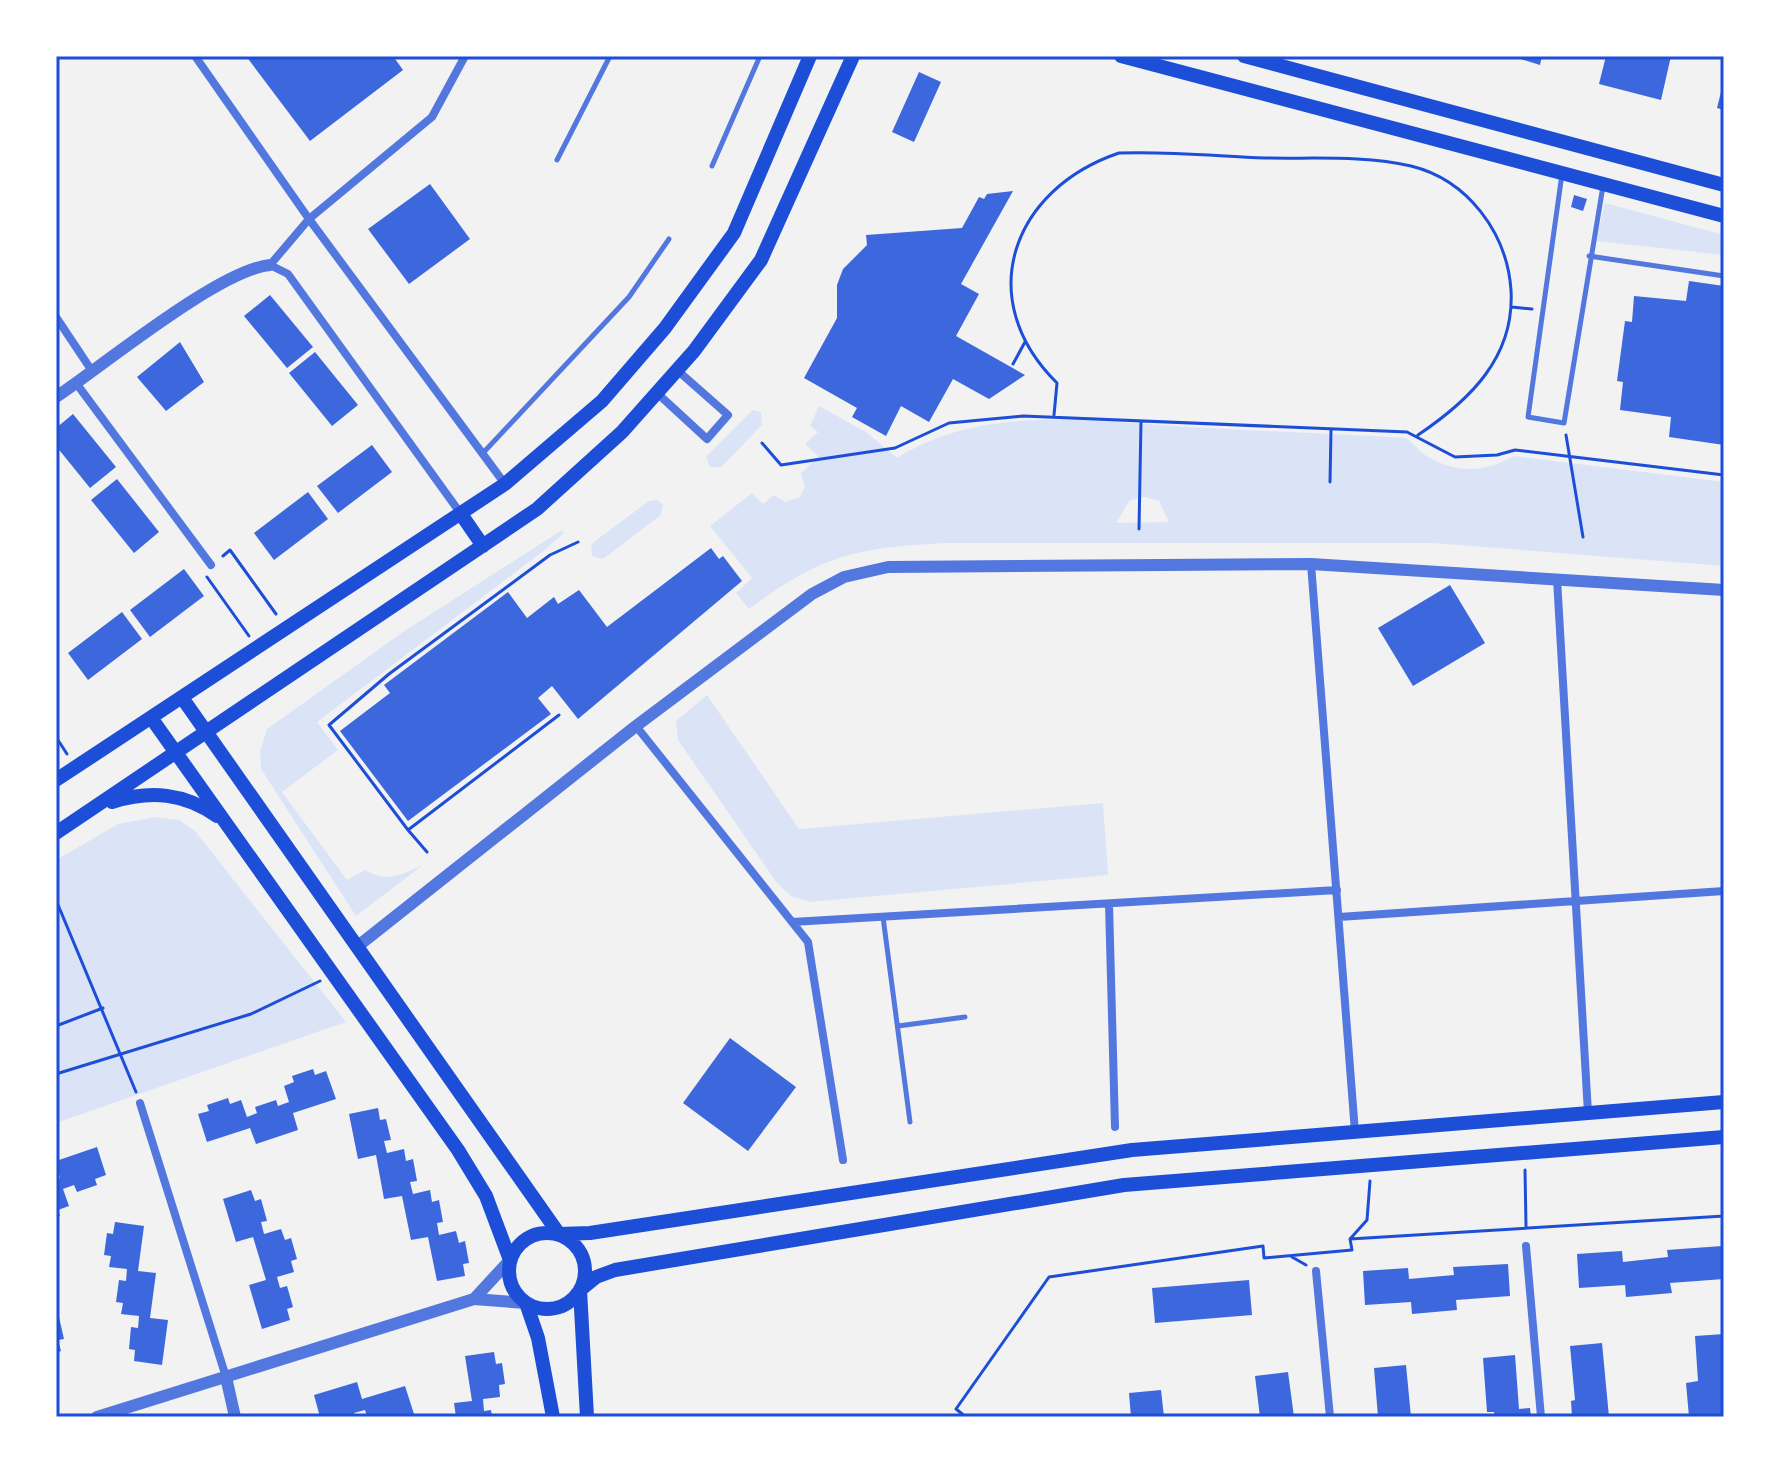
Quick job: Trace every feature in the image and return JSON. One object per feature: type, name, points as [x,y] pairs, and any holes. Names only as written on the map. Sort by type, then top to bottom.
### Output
[{"type":"main road","points":[[56,780],[505,484],[602,401],[665,328],[734,233],[810,56]]},
{"type":"main road","points":[[56,833],[537,509],[622,432],[677,370],[761,260],[853,56]]},
{"type":"main road","points":[[1121,56],[1724,216]]},
{"type":"main road","points":[[1244,56],[1724,185]]},
{"type":"main road","points":[[461,514],[483,546]]},
{"type":"main road","points":[[183,699],[559,1234],[578,1247],[586,1269],[580,1290],[587,1417]]},
{"type":"main road","points":[[152,719],[458,1150],[486,1196],[510,1260],[511,1284],[526,1303],[538,1338],[553,1417]]},
{"type":"main road","points":[[95,807],[128,797],[170,795],[194,801],[224,821]]},
{"type":"main road","points":[[510,1260],[521,1242],[539,1233],[605,1231],[1132,1150],[1724,1102]]},
{"type":"main road","points":[[526,1303],[550,1309],[572,1300],[596,1277],[615,1270],[1108,1188],[1724,1137]]},
{"type":"street","points":[[195,56],[309,219],[505,484]]},
{"type":"street","points":[[56,397],[211,290],[244,271],[270,265],[309,219],[432,117],[465,56]]},
{"type":"street","points":[[270,265],[288,274],[461,514]]},
{"type":"street","points":[[56,317],[92,371]]},
{"type":"street","points":[[657,393],[707,439],[728,415],[677,370]]},
{"type":"street","points":[[76,383],[211,565]]},
{"type":"street","points":[[1311,564],[1355,1132]]},
{"type":"street","points":[[358,946],[636,726],[812,594],[844,577],[888,567],[1311,564],[1724,590]]},
{"type":"street","points":[[1557,579],[1588,1113]]},
{"type":"street","points":[[636,726],[808,942],[843,1160]]},
{"type":"street","points":[[792,922],[1337,890]]},
{"type":"street","points":[[1339,917],[1724,891]]},
{"type":"street","points":[[1109,904],[1115,1127]]},
{"type":"street","points":[[140,1103],[226,1377],[235,1417]]},
{"type":"street","points":[[1526,1246],[1541,1417]]},
{"type":"street","points":[[474,1299],[510,1260]]},
{"type":"street","points":[[1316,1271],[1330,1417]]},
{"type":"street","points":[[97,1417],[474,1299],[526,1303]]},
{"type":"lane","points":[[557,160],[610,56]]},
{"type":"lane","points":[[712,166],[760,56]]},
{"type":"lane","points":[[1562,173],[1528,417],[1564,423],[1603,184]]},
{"type":"lane","points":[[482,453],[629,297],[669,239]]},
{"type":"lane","points":[[1589,256],[1724,276]]},
{"type":"lane","points":[[883,917],[910,1122]]},
{"type":"lane","points":[[898,1026],[965,1017]]},
{"type":"path","points":[[1054,416],[1057,383],[1025,342],[1012,296],[1017,244],[1033,210],[1050,192],[1090,163],[1119,153],[1333,159],[1411,166],[1442,179],[1474,203],[1492,226],[1510,276],[1512,307],[1504,345],[1486,377],[1467,399],[1418,435]]},
{"type":"path","points":[[1512,307],[1543,310]]},
{"type":"path","points":[[1013,364],[1025,342]]},
{"type":"path","points":[[762,443],[781,465],[895,448],[949,423],[1054,416],[1418,435],[1436,450],[1455,457],[1497,455],[1515,450],[1724,475]]},
{"type":"path","points":[[1139,529],[1141,419]]},
{"type":"path","points":[[1564,423],[1583,537]]},
{"type":"path","points":[[1330,482],[1331,429]]},
{"type":"path","points":[[427,852],[329,725],[389,674],[511,583],[550,555],[578,542]]},
{"type":"path","points":[[258,649],[203,571],[230,550],[287,629]]},
{"type":"path","points":[[408,830],[559,715]]},
{"type":"path","points":[[56,900],[122,1053],[140,1103]]},
{"type":"path","points":[[56,1074],[251,1014],[309,988],[331,972]]},
{"type":"path","points":[[56,1026],[103,1008]]},
{"type":"path","points":[[1525,1153],[1526,1246]]},
{"type":"path","points":[[1350,1239],[1367,1220],[1372,1165]]},
{"type":"path","points":[[1290,1256],[1316,1271]]},
{"type":"shaded area","points":[[1605,203],[1724,235],[1724,255],[1596,241]]},
{"type":"shaded area","points":[[819,406],[866,432],[897,458],[930,441],[966,429],[1040,420],[1078,420],[1406,438],[1425,455],[1458,468],[1492,466],[1514,456],[1724,482],[1724,566],[1433,543],[945,543],[887,548],[841,558],[798,577],[749,609],[736,593],[752,578],[710,526],[752,493],[763,504],[774,495],[785,502],[800,497],[805,486],[801,474],[818,456],[805,444],[818,432],[810,426]],"holes":[[[1145,497],[1159,501],[1169,522],[1116,523],[1130,500]]]},
{"type":"shaded area","points":[[753,410],[761,412],[762,425],[721,467],[710,467],[706,457]]},
{"type":"shaded area","points":[[658,500],[663,505],[661,515],[603,559],[592,556],[591,546],[595,541],[649,501]]},
{"type":"shaded area","points":[[562,530],[564,533],[546,549],[317,722],[338,750],[282,792],[347,880],[365,870],[387,877],[423,865],[356,916],[261,769],[260,752],[267,729],[403,632]]},
{"type":"shaded area","points":[[707,695],[799,829],[1103,803],[1108,875],[809,902],[791,896],[777,883],[678,740],[676,721]]},
{"type":"shaded area","points":[[155,817],[179,820],[195,831],[346,1022],[56,1123],[56,860],[118,824]]},
{"type":"building","points":[[246,56],[393,56],[403,70],[310,141]]},
{"type":"building","points":[[1511,56],[1542,56],[1540,65]]},
{"type":"building","points":[[1606,56],[1671,56],[1661,100],[1599,84]]},
{"type":"building","points":[[919,72],[941,82],[914,142],[892,132]]},
{"type":"building","points":[[1724,84],[1724,110],[1717,108]]},
{"type":"building","points":[[430,184],[470,239],[409,284],[368,229]]},
{"type":"building","points":[[1013,191],[961,284],[979,294],[956,336],[1025,375],[989,399],[953,379],[929,422],[901,406],[886,436],[852,417],[857,408],[804,378],[837,318],[837,285],[843,269],[867,245],[866,235],[962,228],[979,197],[984,199],[987,194]]},
{"type":"building","points":[[1574,195],[1587,199],[1583,211],[1571,207]]},
{"type":"building","points":[[1689,281],[1724,286],[1724,445],[1669,437],[1671,417],[1620,410],[1623,382],[1617,381],[1625,321],[1632,322],[1634,296],[1686,301]]},
{"type":"building","points":[[270,295],[313,347],[287,368],[244,316]]},
{"type":"building","points":[[180,342],[204,382],[166,411],[137,377]]},
{"type":"building","points":[[315,352],[358,405],[332,426],[289,373]]},
{"type":"building","points":[[73,414],[116,467],[90,488],[56,446],[56,428]]},
{"type":"building","points":[[372,445],[392,472],[338,513],[317,486]]},
{"type":"building","points":[[117,479],[159,532],[134,553],[91,500]]},
{"type":"building","points":[[308,492],[328,519],[274,560],[254,533]]},
{"type":"building","points":[[711,548],[719,559],[723,556],[742,581],[578,719],[552,686],[538,698],[551,714],[408,821],[340,731],[390,693],[384,685],[508,592],[527,618],[554,597],[558,604],[579,590],[607,627]]},
{"type":"building","points":[[184,569],[204,596],[150,637],[130,610]]},
{"type":"building","points":[[1450,585],[1485,643],[1413,686],[1378,628]]},
{"type":"building","points":[[122,612],[142,639],[88,680],[68,653]]},
{"type":"building","points":[[730,1038],[796,1087],[748,1151],[683,1103]]},
{"type":"building","points":[[313,1069],[315,1075],[326,1071],[336,1099],[293,1113],[298,1130],[256,1144],[250,1128],[207,1142],[198,1114],[209,1111],[207,1105],[228,1098],[230,1104],[241,1100],[247,1117],[257,1113],[255,1107],[276,1100],[278,1106],[289,1102],[284,1086],[294,1082],[292,1076]]},
{"type":"building","points":[[378,1108],[380,1120],[386,1119],[391,1140],[384,1141],[387,1153],[404,1149],[406,1161],[413,1159],[417,1181],[410,1182],[413,1194],[430,1190],[432,1202],[439,1200],[443,1222],[437,1223],[439,1235],[456,1231],[459,1243],[465,1241],[469,1263],[463,1264],[465,1276],[437,1281],[428,1237],[411,1240],[402,1196],[384,1199],[376,1155],[358,1159],[349,1114]]},
{"type":"building","points":[[97,1147],[106,1175],[95,1179],[97,1185],[77,1192],[74,1185],[63,1189],[69,1206],[58,1210],[60,1216],[56,1217],[56,1180],[60,1178],[56,1161]]},
{"type":"building","points":[[251,1190],[255,1201],[261,1199],[267,1221],[261,1222],[264,1234],[281,1229],[285,1240],[291,1238],[297,1259],[291,1261],[294,1272],[277,1277],[280,1288],[287,1286],[293,1307],[287,1309],[290,1320],[262,1329],[249,1285],[266,1280],[253,1237],[236,1242],[223,1199]]},
{"type":"building","points":[[115,1222],[144,1226],[138,1271],[156,1273],[150,1318],[168,1320],[162,1365],[134,1361],[135,1350],[129,1349],[131,1327],[138,1328],[139,1316],[121,1314],[123,1303],[116,1302],[119,1280],[126,1281],[127,1269],[109,1267],[111,1256],[104,1255],[107,1233],[113,1234]]},
{"type":"building","points":[[1722,1246],[1724,1279],[1670,1283],[1672,1293],[1626,1297],[1625,1285],[1579,1288],[1577,1254],[1622,1251],[1623,1262],[1668,1257],[1667,1250]]},
{"type":"building","points":[[1508,1264],[1510,1296],[1456,1300],[1457,1310],[1412,1314],[1411,1302],[1365,1305],[1363,1271],[1408,1268],[1409,1279],[1454,1275],[1453,1267]]},
{"type":"building","points":[[1249,1280],[1252,1315],[1155,1323],[1152,1288]]},
{"type":"building","points":[[59,1317],[64,1339],[58,1340],[61,1351],[56,1353],[56,1318]]},
{"type":"building","points":[[1724,1334],[1724,1379],[1721,1380],[1724,1417],[1689,1417],[1686,1383],[1698,1381],[1695,1336]]},
{"type":"building","points":[[1602,1343],[1609,1417],[1572,1417],[1571,1401],[1575,1400],[1570,1346]]},
{"type":"building","points":[[494,1352],[496,1364],[502,1363],[505,1384],[499,1385],[500,1397],[483,1399],[484,1411],[491,1410],[492,1417],[456,1417],[454,1403],[472,1401],[465,1356]]},
{"type":"building","points":[[1515,1355],[1519,1409],[1530,1408],[1531,1417],[1495,1417],[1494,1412],[1487,1412],[1483,1358]]},
{"type":"building","points":[[1406,1365],[1411,1417],[1378,1417],[1374,1368]]},
{"type":"building","points":[[1288,1372],[1294,1417],[1260,1417],[1255,1376]]},
{"type":"building","points":[[357,1382],[362,1399],[405,1386],[414,1414],[367,1417],[365,1410],[354,1413],[355,1417],[320,1417],[314,1395]]},
{"type":"building","points":[[1161,1390],[1164,1417],[1131,1417],[1129,1393]]}]
